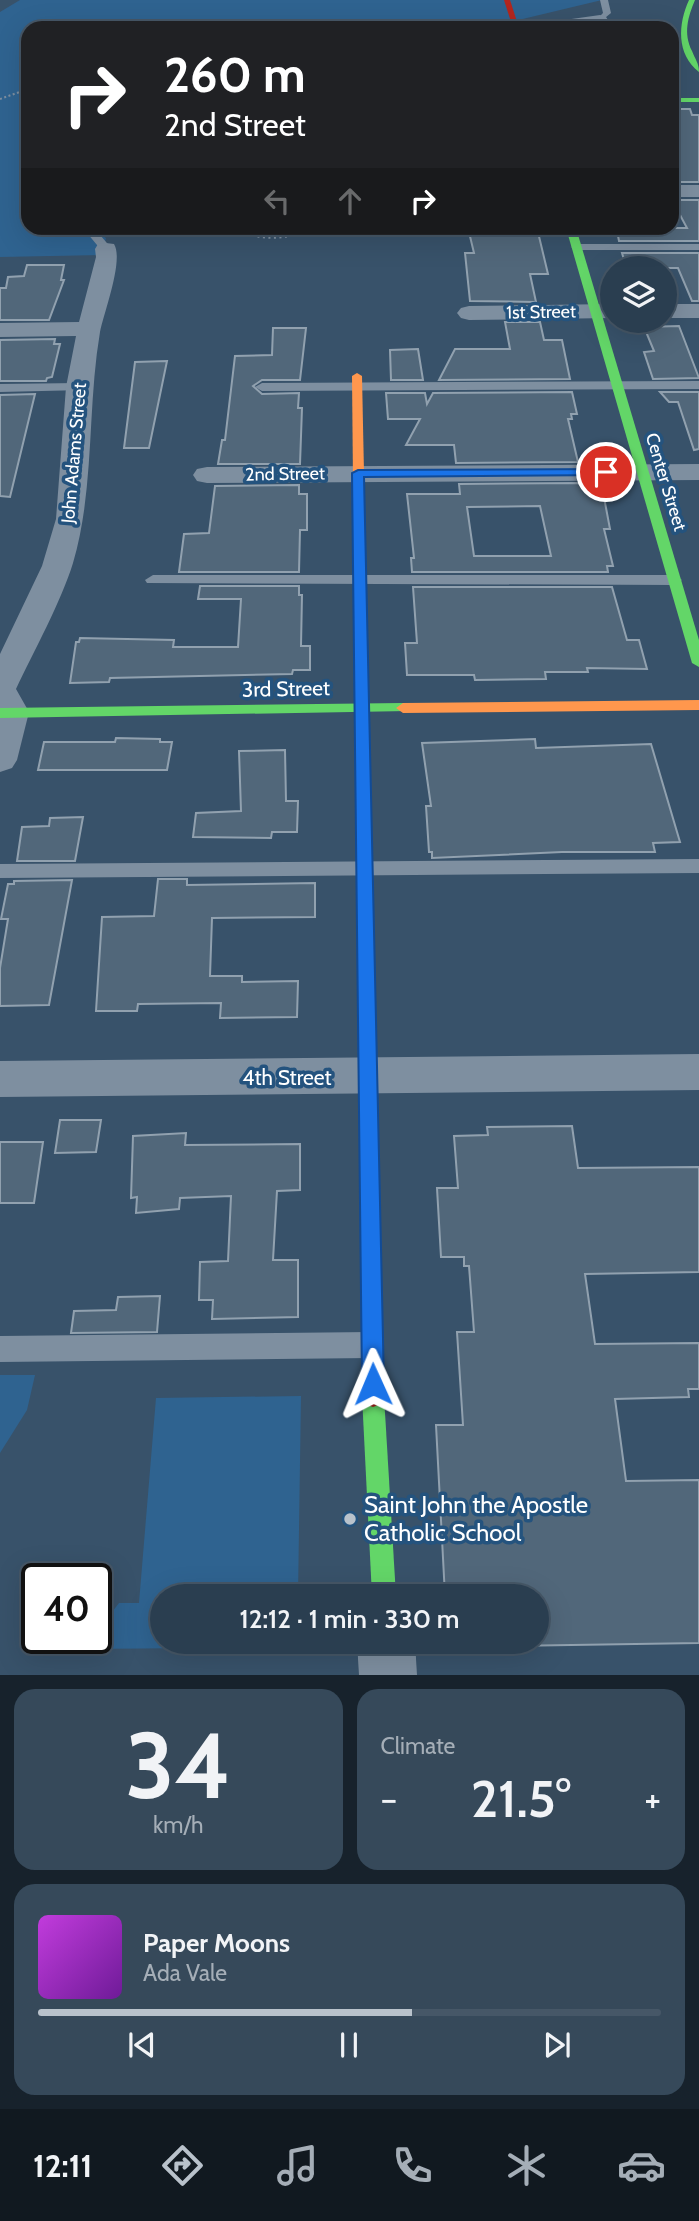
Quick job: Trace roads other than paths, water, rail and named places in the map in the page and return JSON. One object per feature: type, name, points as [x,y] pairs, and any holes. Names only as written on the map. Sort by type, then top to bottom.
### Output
[{"type":"street","points":[[507,0],[514,21]]},
{"type":"street","points":[[692,0],[680,24],[680,33],[699,70]]},
{"type":"street","points":[[593,21],[600,20]]},
{"type":"street","points":[[679,100],[699,100]]},
{"type":"street","points":[[679,191],[699,191]]},
{"type":"street","name":"Center Street","points":[[573,235],[600,302]]},
{"type":"street","name":"John Adams Street","points":[[0,760],[6,713],[0,689],[57,566],[70,519],[79,387],[89,329],[107,257],[106,249]]},
{"type":"street","points":[[677,311],[699,310]]},
{"type":"street","name":"1st Street","points":[[468,313],[600,311]]},
{"type":"street","points":[[0,330],[89,329]]},
{"type":"street","name":"Center Street","points":[[608,333],[617,386],[699,663]]},
{"type":"street","points":[[357,381],[373,1345],[383,1584]]},
{"type":"street","name":"2nd Street","points":[[207,475],[699,472]]},
{"type":"street","name":"3rd Street","points":[[6,713],[699,705]]},
{"type":"street","name":"4th Street","points":[[0,1079],[699,1072]]},
{"type":"street","points":[[387,1654],[388,1675]]},
{"type":"lane","points":[[600,20],[607,13],[604,0]]},
{"type":"lane","points":[[93,235],[106,249]]},
{"type":"lane","points":[[577,247],[699,247]]},
{"type":"lane","points":[[262,387],[357,381],[699,385]]},
{"type":"lane","points":[[0,388],[79,387]]},
{"type":"lane","points":[[153,579],[674,580]]},
{"type":"lane","points":[[0,871],[699,866]]},
{"type":"lane","points":[[0,1349],[373,1345]]},
{"type":"place","name":"Saint John the Apostle Catholic School","points":[[350,1519]]}]
